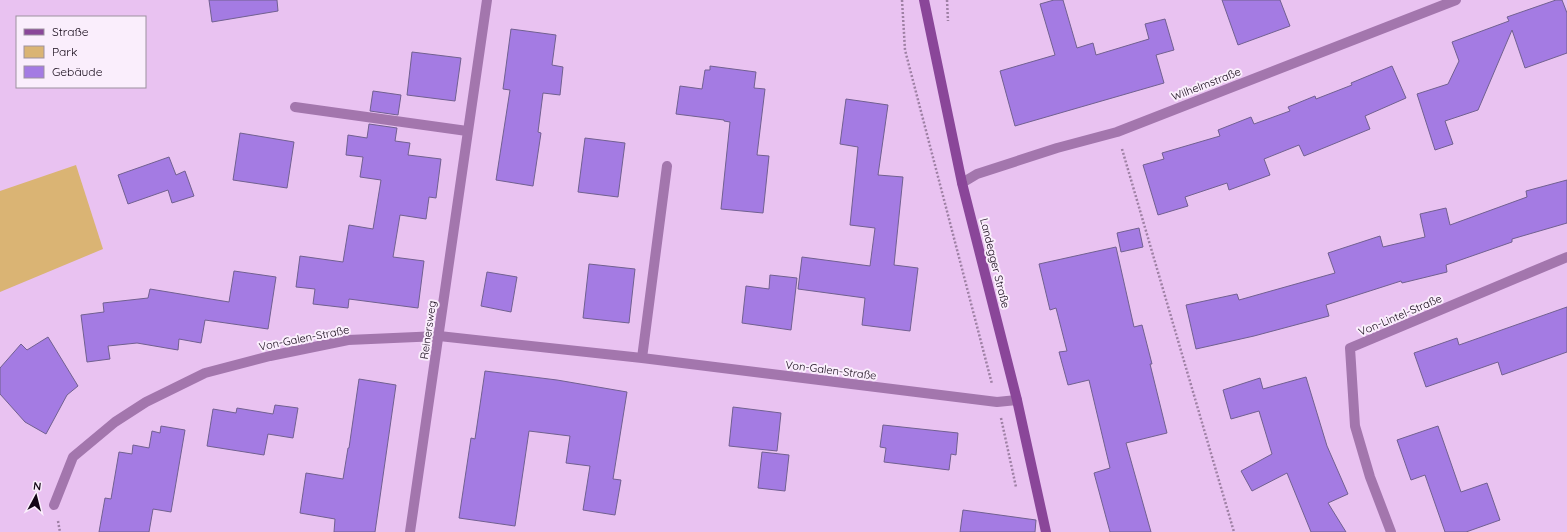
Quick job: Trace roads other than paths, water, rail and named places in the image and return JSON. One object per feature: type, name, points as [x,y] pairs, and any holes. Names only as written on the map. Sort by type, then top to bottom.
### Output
[{"type":"main road","name":"Landegger Straße","points":[[924,0],[962,183],[1017,400],[1046,532]]},
{"type":"street","name":"Reinersweg","points":[[410,532],[487,0]]},
{"type":"street","name":"Wilhelmstraße","points":[[962,183],[977,174],[1057,148],[1117,132],[1456,0]]},
{"type":"street","points":[[295,107],[467,131]]},
{"type":"street","points":[[642,358],[667,166]]},
{"type":"street","name":"Von-Lintel-Straße","points":[[1391,532],[1370,477],[1355,426],[1350,348],[1567,257]]},
{"type":"street","name":"Von-Galen-Straße","points":[[54,505],[73,457],[116,422],[146,402],[205,373],[270,356],[348,340],[439,336],[642,358],[997,402],[1017,400]]}]
